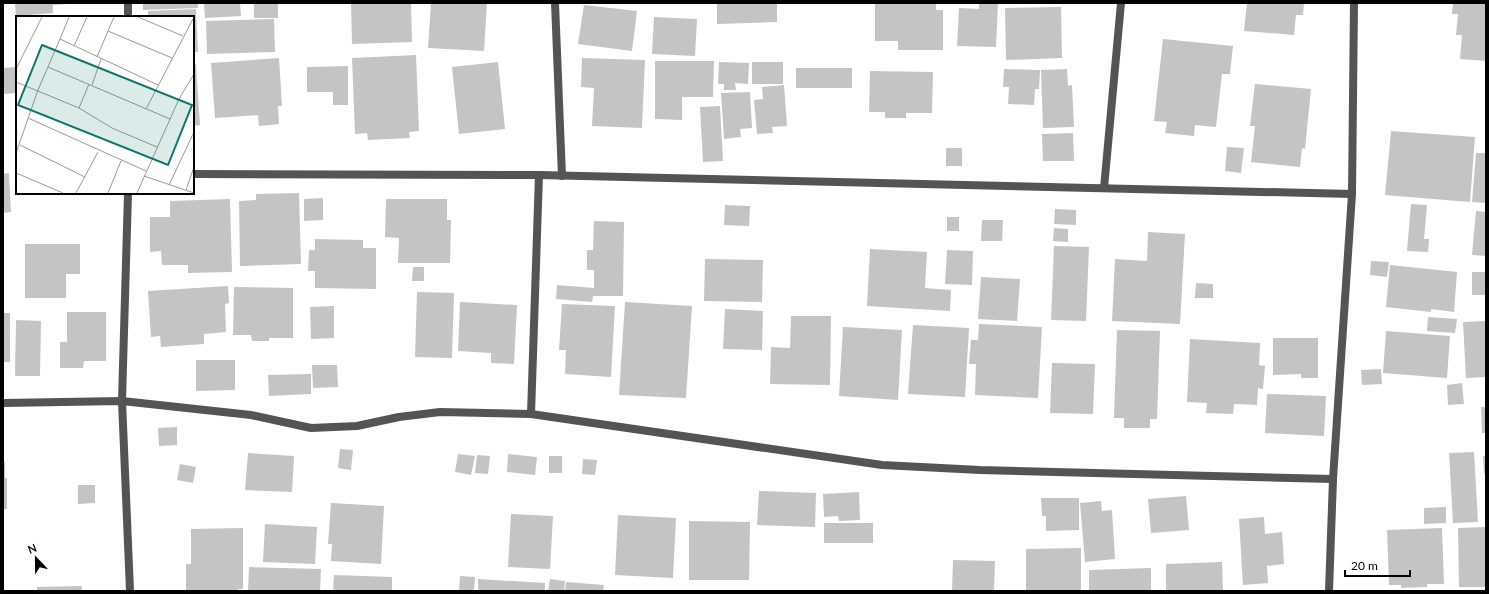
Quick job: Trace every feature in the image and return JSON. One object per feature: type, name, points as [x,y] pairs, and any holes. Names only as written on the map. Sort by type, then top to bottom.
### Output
[{"type":"street","points":[[128,3],[128,16]]},
{"type":"street","points":[[555,3],[562,176]]},
{"type":"street","points":[[1104,188],[1121,3]]},
{"type":"street","points":[[1329,591],[1333,480],[1352,194],[1354,3]]},
{"type":"street","points":[[194,174],[539,175],[1352,194]]},
{"type":"street","points":[[531,414],[539,175]]},
{"type":"street","points":[[128,194],[122,401],[130,591]]},
{"type":"street","points":[[3,403],[122,401],[251,415],[311,428],[357,426],[399,417],[440,412],[531,414],[882,465],[980,470],[1333,480]]},
{"type":"building","points":[[15,3],[69,4],[53,5],[53,13],[16,16]]},
{"type":"building","points":[[143,3],[198,3],[198,8],[143,10]]},
{"type":"building","points":[[204,3],[240,3],[241,16],[205,18]]},
{"type":"building","points":[[254,3],[278,3],[278,18],[254,18]]},
{"type":"building","points":[[351,3],[411,3],[412,42],[352,44]]},
{"type":"building","points":[[431,3],[487,3],[484,51],[428,48]]},
{"type":"building","points":[[717,3],[777,3],[777,22],[717,24]]},
{"type":"building","points":[[875,3],[936,3],[936,10],[943,10],[943,50],[898,50],[898,41],[875,41]]},
{"type":"building","points":[[979,3],[998,3],[996,47],[957,46],[959,8],[979,9]]},
{"type":"building","points":[[1247,3],[1304,3],[1303,15],[1296,15],[1294,35],[1244,31]]},
{"type":"building","points":[[1453,3],[1486,3],[1486,61],[1460,59],[1462,35],[1456,35],[1458,14],[1452,14]]},
{"type":"building","points":[[584,5],[637,11],[632,51],[578,44]]},
{"type":"building","points":[[1061,7],[1062,58],[1006,60],[1005,8]]},
{"type":"building","points":[[196,9],[198,52],[194,52],[194,16],[148,16],[148,11]]},
{"type":"building","points":[[654,17],[697,19],[695,56],[652,54]]},
{"type":"building","points":[[274,19],[275,52],[207,54],[206,21]]},
{"type":"building","points":[[1163,39],[1233,46],[1230,74],[1222,74],[1216,127],[1195,125],[1194,136],[1165,133],[1167,122],[1154,121]]},
{"type":"building","points":[[416,55],[419,131],[409,132],[410,138],[368,140],[367,133],[355,134],[352,58]]},
{"type":"building","points":[[279,58],[282,106],[278,106],[279,124],[259,126],[258,115],[215,118],[211,63]]},
{"type":"building","points":[[582,58],[645,60],[642,128],[592,126],[594,88],[581,87]]},
{"type":"building","points":[[655,61],[714,61],[713,97],[682,97],[682,120],[655,119]]},
{"type":"building","points":[[498,62],[505,129],[459,134],[452,67]]},
{"type":"building","points":[[719,62],[749,63],[748,84],[735,83],[736,90],[724,90],[724,84],[718,84]]},
{"type":"building","points":[[752,62],[783,62],[783,84],[752,84]]},
{"type":"building","points":[[194,64],[196,64],[200,125],[194,126]]},
{"type":"building","points":[[348,66],[348,105],[333,105],[333,92],[307,92],[307,67]]},
{"type":"building","points":[[16,67],[16,93],[3,94],[3,68]]},
{"type":"building","points":[[796,68],[852,68],[852,88],[796,88]]},
{"type":"building","points":[[1004,69],[1040,70],[1039,89],[1035,89],[1034,105],[1008,104],[1009,87],[1003,87]]},
{"type":"building","points":[[1067,69],[1068,86],[1072,85],[1074,127],[1043,128],[1041,70]]},
{"type":"building","points":[[870,71],[933,72],[932,113],[906,113],[906,118],[885,118],[885,112],[869,112]]},
{"type":"building","points":[[1255,84],[1311,89],[1305,149],[1302,148],[1300,167],[1251,162],[1255,126],[1250,126]]},
{"type":"building","points":[[784,85],[787,126],[772,127],[773,133],[757,134],[754,100],[763,99],[762,87]]},
{"type":"building","points":[[750,92],[752,128],[740,129],[741,137],[724,139],[721,93]]},
{"type":"building","points":[[720,106],[723,161],[703,162],[700,107]]},
{"type":"building","points":[[1391,131],[1475,137],[1470,202],[1385,195]]},
{"type":"building","points":[[1073,133],[1074,161],[1043,161],[1042,134]]},
{"type":"building","points":[[1227,147],[1244,148],[1241,173],[1225,171]]},
{"type":"building","points":[[946,148],[962,148],[962,166],[946,166]]},
{"type":"building","points":[[1476,153],[1486,153],[1486,203],[1472,202]]},
{"type":"building","points":[[9,173],[11,212],[3,213],[3,174]]},
{"type":"building","points":[[299,193],[301,264],[240,266],[239,201],[256,200],[256,194]]},
{"type":"building","points":[[323,198],[323,220],[304,221],[304,199]]},
{"type":"building","points":[[230,199],[232,272],[188,273],[188,265],[162,265],[161,251],[150,252],[150,217],[170,217],[170,201]]},
{"type":"building","points":[[386,199],[447,199],[447,220],[451,220],[450,263],[398,263],[399,238],[385,237]]},
{"type":"building","points":[[1411,204],[1427,205],[1424,239],[1429,239],[1428,252],[1407,251]]},
{"type":"building","points":[[725,205],[750,206],[749,226],[724,225]]},
{"type":"building","points":[[1055,209],[1076,210],[1076,225],[1054,224]]},
{"type":"building","points":[[1476,211],[1486,212],[1486,256],[1472,255]]},
{"type":"building","points":[[947,217],[959,217],[959,231],[947,231]]},
{"type":"building","points":[[982,220],[1003,220],[1002,241],[981,241]]},
{"type":"building","points":[[594,221],[624,222],[623,296],[593,296],[592,302],[556,299],[557,285],[594,288],[594,270],[587,270],[587,250],[593,250]]},
{"type":"building","points":[[1054,228],[1068,229],[1068,242],[1053,241]]},
{"type":"building","points":[[1148,232],[1185,234],[1180,324],[1112,321],[1115,259],[1147,261]]},
{"type":"building","points":[[315,239],[363,240],[363,248],[376,248],[376,289],[315,288],[315,271],[308,271],[309,250],[315,250]]},
{"type":"building","points":[[25,244],[80,244],[80,274],[66,274],[66,298],[25,298]]},
{"type":"building","points":[[1054,246],[1089,247],[1086,321],[1051,320]]},
{"type":"building","points":[[870,249],[927,252],[925,288],[951,290],[950,311],[867,306]]},
{"type":"building","points":[[947,250],[973,251],[972,285],[945,284]]},
{"type":"building","points":[[705,259],[763,260],[762,302],[704,301]]},
{"type":"building","points":[[1371,261],[1389,262],[1387,277],[1370,275]]},
{"type":"building","points":[[1390,265],[1457,272],[1454,312],[1431,309],[1431,312],[1386,307]]},
{"type":"building","points":[[413,267],[424,267],[424,281],[412,281]]},
{"type":"building","points":[[1472,272],[1486,272],[1486,295],[1472,295]]},
{"type":"building","points":[[981,277],[1020,279],[1017,321],[978,319]]},
{"type":"building","points":[[1196,283],[1213,284],[1213,298],[1195,298]]},
{"type":"building","points":[[228,286],[229,303],[225,304],[226,332],[204,334],[204,344],[161,347],[160,336],[151,337],[148,291]]},
{"type":"building","points":[[234,287],[293,288],[293,338],[269,338],[269,341],[252,341],[251,335],[233,335]]},
{"type":"building","points":[[417,292],[454,293],[452,358],[415,357]]},
{"type":"building","points":[[460,302],[517,305],[514,364],[491,363],[491,353],[458,351]]},
{"type":"building","points":[[625,302],[692,306],[686,398],[619,395]]},
{"type":"building","points":[[562,304],[615,306],[611,377],[565,374],[566,350],[559,350]]},
{"type":"building","points":[[334,306],[334,338],[311,339],[310,307]]},
{"type":"building","points":[[725,309],[763,311],[762,350],[723,349]]},
{"type":"building","points":[[67,312],[106,312],[106,361],[84,361],[83,368],[60,368],[60,342],[67,342]]},
{"type":"building","points":[[3,313],[10,313],[10,362],[3,362]]},
{"type":"building","points":[[791,316],[831,316],[830,385],[770,384],[771,347],[790,348]]},
{"type":"building","points":[[1428,317],[1457,319],[1455,333],[1427,331]]},
{"type":"building","points":[[16,320],[41,321],[40,376],[15,376]]},
{"type":"building","points":[[1486,321],[1486,377],[1466,378],[1463,322]]},
{"type":"building","points":[[979,324],[1042,327],[1038,398],[975,395],[976,364],[969,364],[971,340],[978,340]]},
{"type":"building","points":[[913,325],[969,328],[965,397],[908,394]]},
{"type":"building","points":[[843,327],[902,330],[898,400],[839,396]]},
{"type":"building","points":[[1117,330],[1160,331],[1157,419],[1150,419],[1150,428],[1124,428],[1124,418],[1114,418]]},
{"type":"building","points":[[1386,331],[1450,336],[1447,378],[1383,373]]},
{"type":"building","points":[[1273,338],[1318,338],[1318,378],[1301,378],[1301,374],[1273,375]]},
{"type":"building","points":[[1190,339],[1260,343],[1259,365],[1265,366],[1263,389],[1258,388],[1257,405],[1234,404],[1233,414],[1206,413],[1207,403],[1187,402]]},
{"type":"building","points":[[196,360],[235,360],[235,390],[196,391]]},
{"type":"building","points":[[1052,363],[1095,364],[1093,414],[1050,413]]},
{"type":"building","points":[[312,365],[337,365],[338,387],[313,388]]},
{"type":"building","points":[[1381,369],[1382,384],[1362,385],[1361,370]]},
{"type":"building","points":[[311,374],[311,394],[269,396],[268,375]]},
{"type":"building","points":[[1462,383],[1464,404],[1448,405],[1447,385]]},
{"type":"building","points":[[1267,394],[1326,396],[1324,436],[1265,433]]},
{"type":"building","points":[[1481,407],[1486,407],[1486,433],[1482,433]]},
{"type":"building","points":[[177,427],[177,445],[159,446],[158,428]]},
{"type":"building","points":[[340,449],[353,450],[351,470],[338,468]]},
{"type":"building","points":[[1474,452],[1478,522],[1453,523],[1449,453]]},
{"type":"building","points":[[248,453],[294,456],[292,492],[245,490]]},
{"type":"building","points":[[458,454],[475,456],[471,475],[455,472]]},
{"type":"building","points":[[508,454],[537,457],[535,475],[507,472]]},
{"type":"building","points":[[477,455],[490,456],[488,474],[475,473]]},
{"type":"building","points":[[549,456],[562,456],[562,473],[549,473]]},
{"type":"building","points":[[1483,456],[1486,456],[1486,474],[1484,474]]},
{"type":"building","points":[[583,459],[597,460],[595,475],[582,474]]},
{"type":"building","points":[[3,462],[5,462],[5,478],[7,478],[7,509],[3,509]]},
{"type":"building","points":[[180,464],[196,467],[193,483],[177,480]]},
{"type":"building","points":[[78,485],[95,485],[95,503],[78,504]]},
{"type":"building","points":[[759,491],[816,493],[815,527],[757,525]]},
{"type":"building","points":[[859,492],[860,520],[839,521],[838,516],[824,517],[823,494]]},
{"type":"building","points":[[1186,496],[1189,530],[1151,533],[1148,499]]},
{"type":"building","points":[[1041,498],[1079,498],[1079,530],[1046,531],[1046,516],[1042,516]]},
{"type":"building","points":[[1101,501],[1102,511],[1112,510],[1115,559],[1085,562],[1080,503]]},
{"type":"building","points":[[331,503],[384,506],[381,564],[331,561],[332,544],[328,544]]},
{"type":"building","points":[[1446,507],[1446,523],[1424,524],[1424,508]]},
{"type":"building","points":[[511,514],[553,516],[550,569],[508,567]]},
{"type":"building","points":[[618,515],[676,518],[673,578],[615,575]]},
{"type":"building","points":[[1264,517],[1265,534],[1282,532],[1284,564],[1267,566],[1268,583],[1243,585],[1239,519]]},
{"type":"building","points":[[689,521],[750,522],[749,580],[689,580]]},
{"type":"building","points":[[824,523],[873,523],[873,543],[824,543]]},
{"type":"building","points":[[265,524],[317,527],[315,564],[263,562]]},
{"type":"building","points":[[1486,527],[1486,587],[1459,587],[1458,528]]},
{"type":"building","points":[[243,528],[243,589],[238,589],[238,591],[186,590],[186,564],[191,564],[191,529]]},
{"type":"building","points":[[1442,528],[1444,584],[1427,584],[1427,587],[1401,588],[1401,585],[1389,585],[1387,530]]},
{"type":"building","points":[[1081,548],[1081,591],[1026,591],[1026,549]]},
{"type":"building","points":[[953,560],[995,561],[994,591],[952,591]]},
{"type":"building","points":[[1222,562],[1223,591],[1166,591],[1166,564]]},
{"type":"building","points":[[249,567],[321,569],[320,591],[248,591]]},
{"type":"building","points":[[1151,568],[1151,591],[1089,591],[1089,570]]},
{"type":"building","points":[[334,575],[392,577],[392,591],[333,591]]},
{"type":"building","points":[[460,576],[475,577],[474,591],[459,591]]},
{"type":"building","points":[[478,579],[545,583],[545,591],[478,591]]},
{"type":"building","points":[[550,579],[565,581],[564,591],[548,591]]},
{"type":"building","points":[[566,582],[604,585],[603,591],[565,591]]},
{"type":"building","points":[[82,586],[82,591],[37,591],[37,587]]}]
